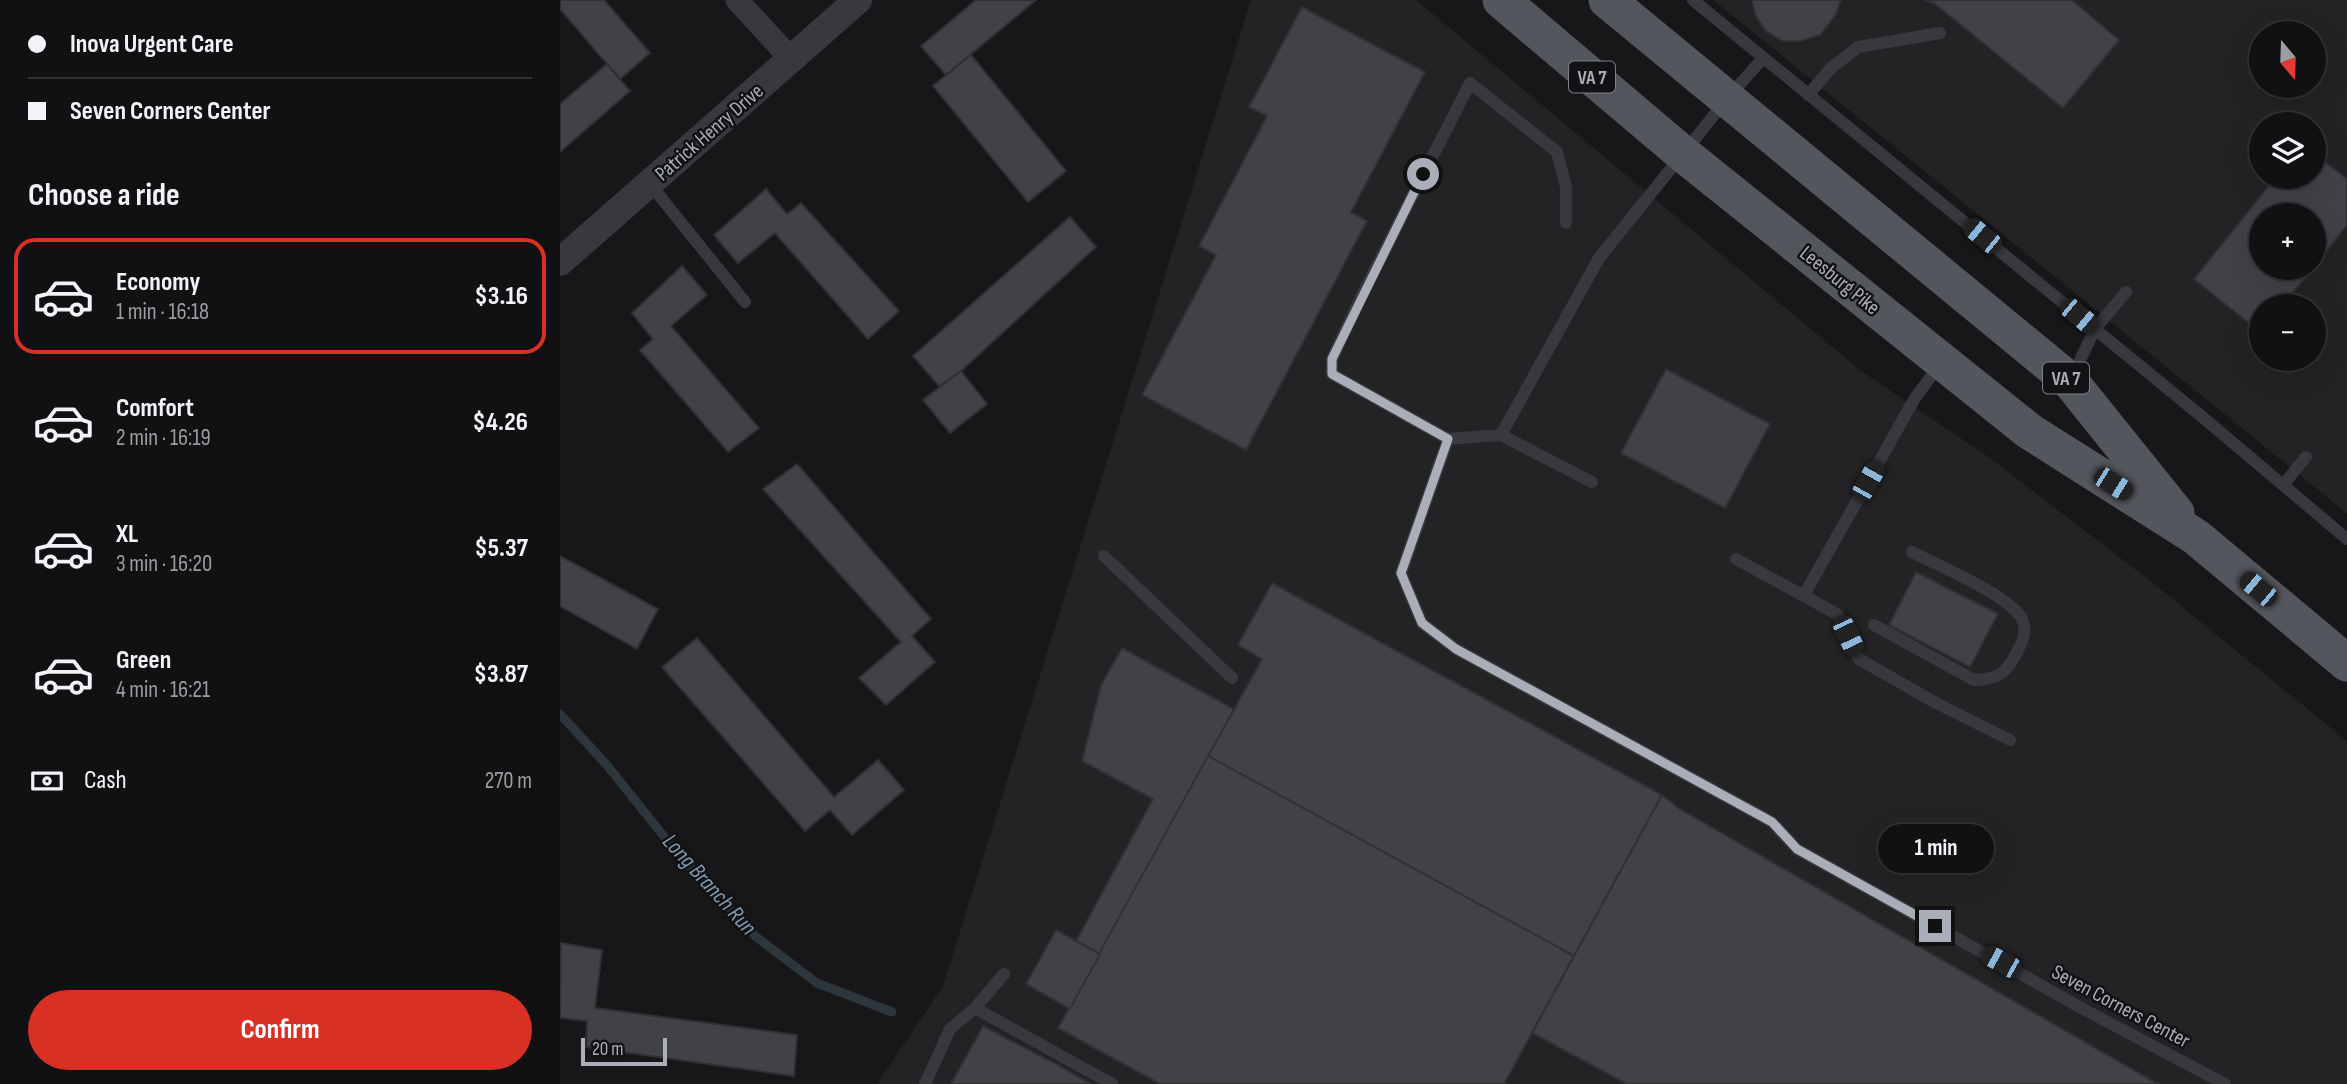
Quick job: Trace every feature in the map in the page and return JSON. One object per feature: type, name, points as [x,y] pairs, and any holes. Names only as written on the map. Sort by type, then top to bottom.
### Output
[{"type":"main road","name":"Leesburg Pike","points":[[1501,0],[1683,154],[2029,431],[2196,537],[2347,663]]},
{"type":"main road","name":"Leesburg Pike","points":[[1607,0],[2070,381],[2196,537]]},
{"type":"street","points":[[737,0],[792,60]]},
{"type":"street","name":"Patrick Henry Drive","points":[[560,262],[858,0]]},
{"type":"lane","points":[[1693,0],[2347,539]]},
{"type":"lane","points":[[1808,95],[1831,68],[1858,47],[1940,33]]},
{"type":"lane","points":[[1501,435],[1599,258],[1763,58]]},
{"type":"lane","points":[[1566,223],[1566,187],[1557,152],[1470,83],[1363,293],[1332,359],[1332,374],[1448,439],[1501,435],[1592,482]]},
{"type":"lane","points":[[650,184],[745,302]]},
{"type":"lane","points":[[2070,381],[2095,329],[2126,292]]},
{"type":"lane","points":[[1804,595],[1915,398],[1942,362]]},
{"type":"lane","name":"Seven Corners Center","points":[[1448,439],[1401,573],[1422,623],[1456,649],[1772,822],[1797,849],[2087,1011],[2225,1084]]},
{"type":"lane","points":[[2283,485],[2306,457]]},
{"type":"lane","points":[[1874,625],[1974,680],[1992,680],[2008,668],[2024,639],[2023,620],[2011,604],[1912,552]]},
{"type":"lane","points":[[1104,556],[1232,678]]},
{"type":"lane","points":[[1736,559],[1837,614],[1859,659],[1936,703],[2010,740]]},
{"type":"lane","points":[[925,1084],[950,1029],[975,1008],[1004,974]]},
{"type":"lane","points":[[975,1008],[1112,1084]]},
{"type":"shaded area","points":[[1251,0],[1416,0],[1860,370],[1990,458],[2153,583],[2347,741],[2347,1084],[877,1084],[943,986]]},
{"type":"shaded area","points":[[1713,0],[2347,0],[2347,514],[2322,493]]},
{"type":"building","points":[[560,0],[604,0],[650,53],[620,79],[560,9]]},
{"type":"building","points":[[976,0],[1036,0],[946,75],[921,46]]},
{"type":"building","points":[[1752,0],[1841,0],[1836,14],[1820,35],[1800,41],[1783,41],[1766,31],[1756,16]]},
{"type":"building","points":[[1924,0],[2072,0],[2119,40],[2063,108],[1935,4]]},
{"type":"building","points":[[1302,7],[1425,72],[1351,212],[1367,221],[1246,450],[1142,395],[1216,255],[1199,246],[1267,116],[1249,107]]},
{"type":"building","points":[[971,55],[1066,171],[1028,202],[933,86]]},
{"type":"building","points":[[607,64],[630,91],[560,152],[560,104]]},
{"type":"building","points":[[2326,162],[2347,179],[2347,225],[2326,252],[2326,203],[2255,203],[2266,189],[2326,189]]},
{"type":"building","points":[[766,189],[787,214],[801,203],[899,311],[868,339],[775,233],[738,263],[714,235]]},
{"type":"building","points":[[2249,211],[2249,280],[2303,280],[2292,294],[2249,294],[2249,323],[2194,279]]},
{"type":"building","points":[[1070,217],[1096,247],[961,371],[939,386],[913,356]]},
{"type":"building","points":[[682,266],[707,295],[671,326],[759,428],[728,452],[640,350],[653,339],[632,313]]},
{"type":"building","points":[[1666,369],[1770,424],[1725,508],[1621,453]]},
{"type":"building","points":[[961,371],[987,404],[950,433],[923,400]]},
{"type":"building","points":[[797,464],[931,619],[912,636],[935,662],[886,705],[859,678],[901,642],[763,489]]},
{"type":"building","points":[[560,556],[658,609],[637,649],[560,606]]},
{"type":"building","points":[[1916,572],[1998,614],[1970,667],[1889,625]]},
{"type":"building","points":[[1272,583],[1662,795],[1574,956],[1208,756],[1262,659],[1238,645]]},
{"type":"building","points":[[697,638],[834,797],[878,760],[904,790],[852,835],[830,810],[805,831],[662,667]]},
{"type":"building","points":[[1122,648],[1234,709],[1100,954],[1076,941],[1153,799],[1082,761],[1101,685]]},
{"type":"building","points":[[1208,756],[1574,956],[1504,1084],[1160,1084],[1058,1028]]},
{"type":"building","points":[[1662,795],[1680,809],[2158,1084],[1627,1084],[1532,1033]]},
{"type":"building","points":[[1056,930],[1100,954],[1070,1009],[1026,984]]},
{"type":"building","points":[[561,943],[602,950],[595,1008],[797,1035],[794,1076],[586,1047],[587,1021],[560,1018]]},
{"type":"building","points":[[983,1026],[1052,1062],[1091,1084],[951,1084]]},
{"type":"waterway","name":"Long Branch Run","points":[[560,714],[606,764],[678,854],[755,936],[817,983],[892,1012]]},
{"type":"route","points":[[1423,174],[1332,359],[1332,374],[1448,439],[1401,573],[1422,623],[1456,649],[1772,822],[1797,849],[1935,926]]}]
